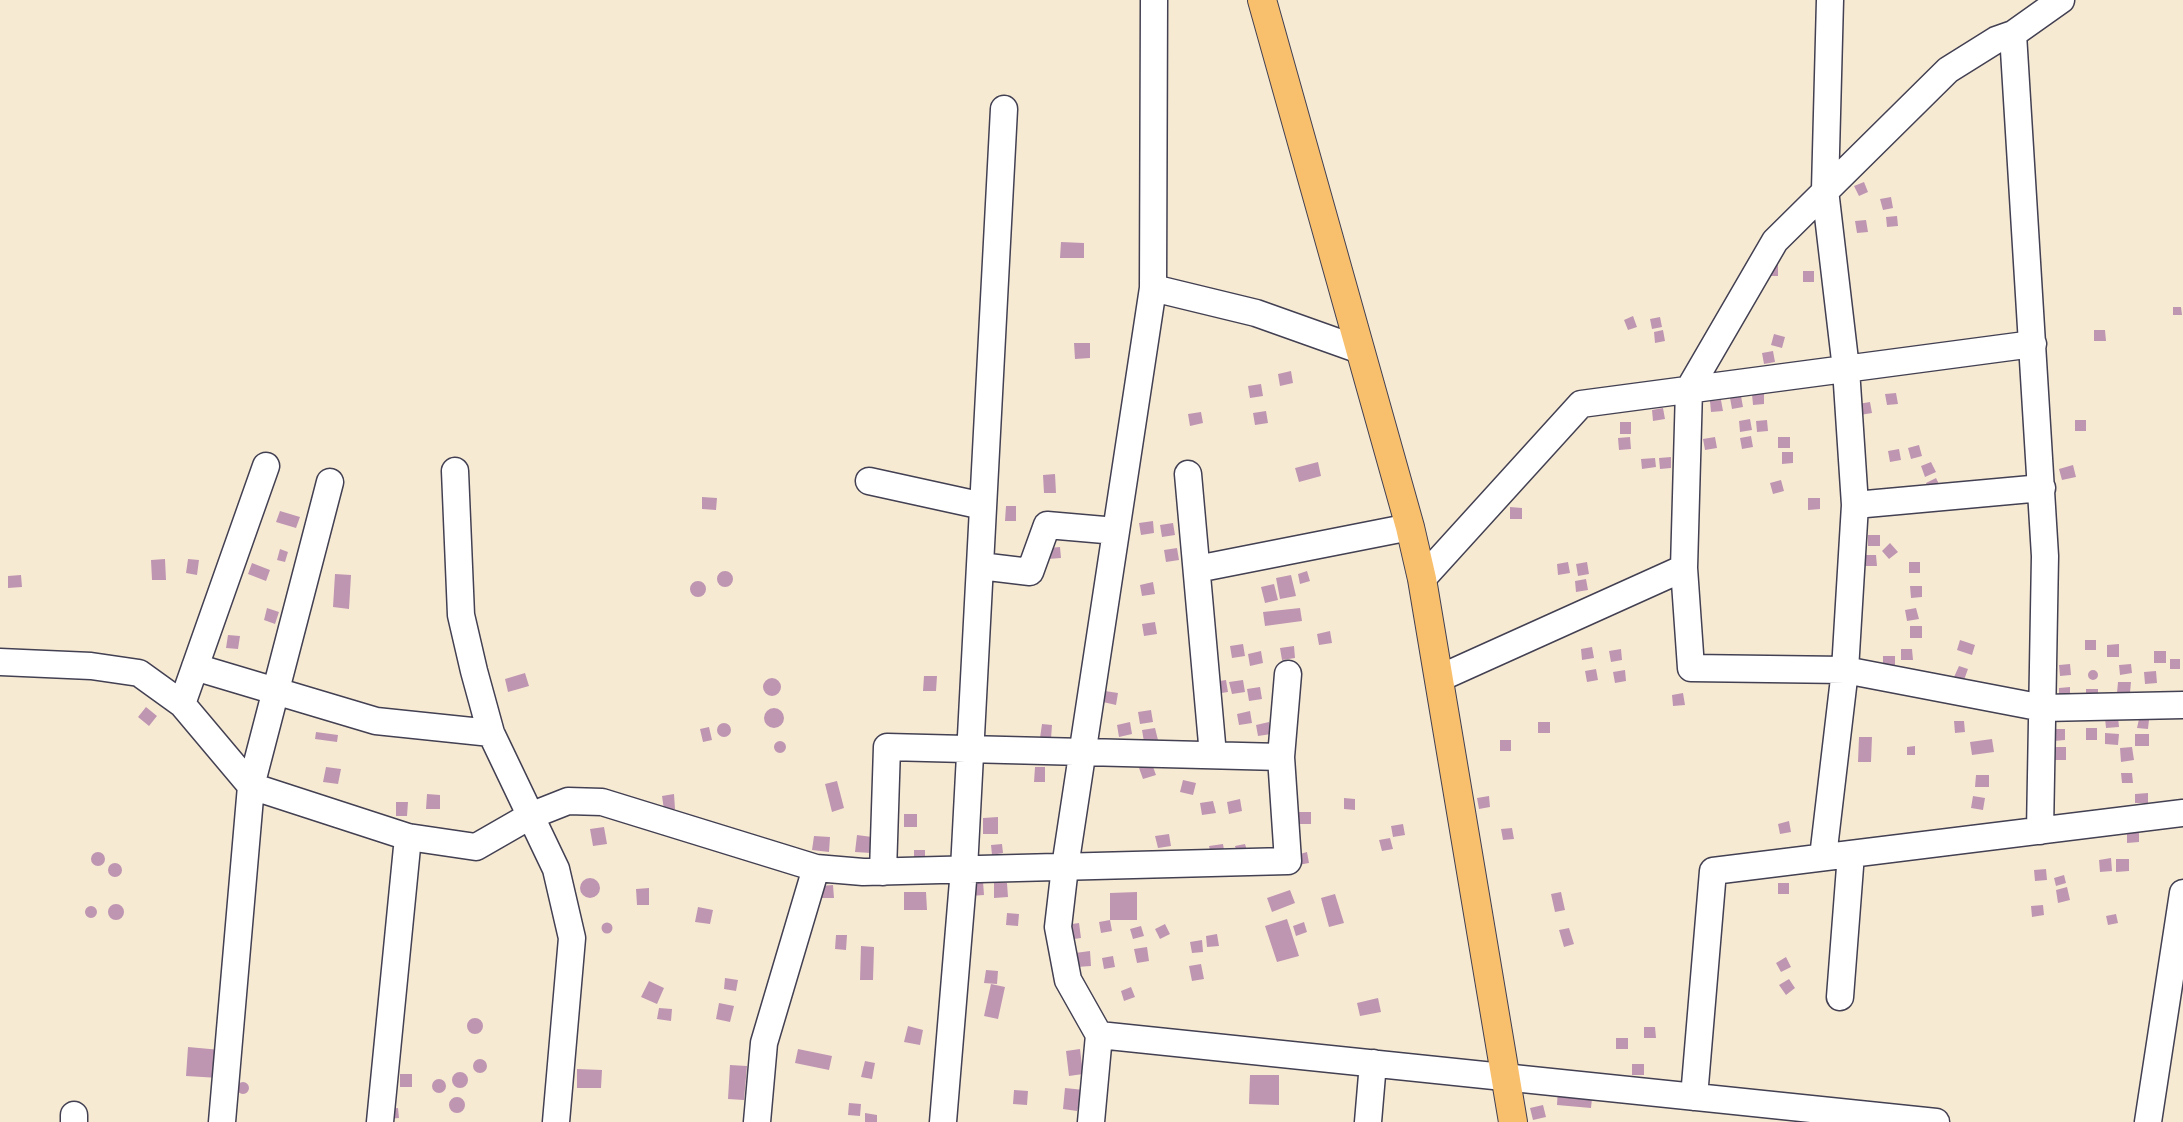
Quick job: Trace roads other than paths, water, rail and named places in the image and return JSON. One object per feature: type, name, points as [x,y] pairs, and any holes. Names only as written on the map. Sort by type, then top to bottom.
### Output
[{"type":"main road","points":[[1262,0],[1410,527],[1422,579],[1513,1122]]},
{"type":"street","points":[[1091,1122],[1099,1035],[1068,980],[1058,927],[1082,752],[1153,288],[1154,0]]},
{"type":"street","points":[[1822,857],[1845,670],[1855,505],[1846,369],[1825,190],[1830,0]]},
{"type":"street","points":[[2061,0],[2013,34],[1996,40],[1948,70],[1775,241],[1689,389],[1684,568],[1691,668],[1845,670],[2043,708],[2183,704]]},
{"type":"street","points":[[2013,34],[2046,556],[2040,831]]},
{"type":"street","points":[[943,1122],[964,869],[1004,109]]},
{"type":"street","points":[[1153,288],[1256,312],[1360,350]]},
{"type":"street","points":[[1422,579],[1581,404],[2033,344]]},
{"type":"street","points":[[182,704],[266,466]]},
{"type":"street","points":[[455,471],[461,615],[491,734],[556,869],[572,938],[556,1122]]},
{"type":"street","points":[[1188,474],[1214,755]]},
{"type":"street","points":[[869,481],[983,506]]},
{"type":"street","points":[[222,1122],[251,786],[330,482]]},
{"type":"street","points":[[1855,505],[2042,488]]},
{"type":"street","points":[[980,566],[1030,572],[1048,525],[1116,531]]},
{"type":"street","points":[[1197,568],[1410,527]]},
{"type":"street","points":[[1440,678],[1684,568]]},
{"type":"street","points":[[0,662],[91,666],[139,673],[182,704],[251,786],[408,837],[476,847],[530,816],[568,801],[602,802],[816,868],[883,872],[1288,861],[1281,757],[1288,674]]},
{"type":"street","points":[[195,667],[376,721],[491,734]]},
{"type":"street","points":[[883,872],[887,747],[1281,757]]},
{"type":"street","points":[[1694,1097],[1713,871],[2183,813]]},
{"type":"street","points":[[380,1122],[408,837]]},
{"type":"street","points":[[1840,997],[1851,854]]},
{"type":"street","points":[[757,1122],[764,1043],[816,868]]},
{"type":"street","points":[[2148,1122],[2179,941],[2183,893]]},
{"type":"street","points":[[1099,1035],[1694,1097],[1816,1116],[1936,1122]]},
{"type":"street","points":[[1368,1122],[1373,1064]]}]
